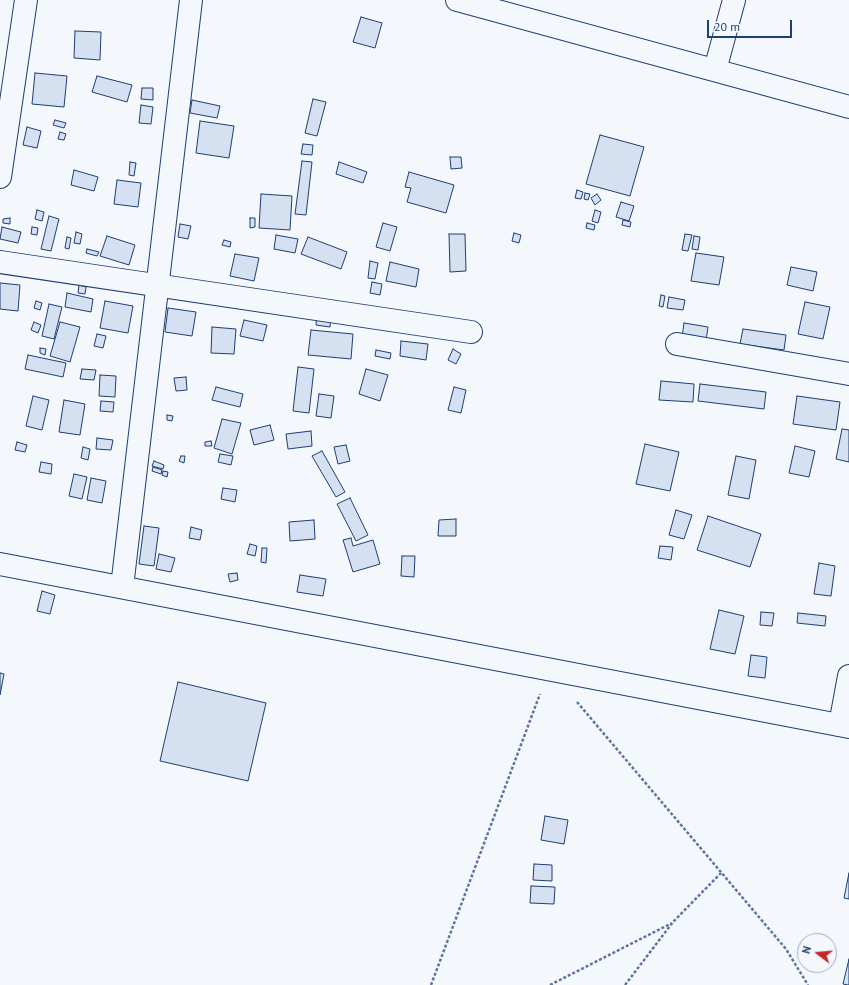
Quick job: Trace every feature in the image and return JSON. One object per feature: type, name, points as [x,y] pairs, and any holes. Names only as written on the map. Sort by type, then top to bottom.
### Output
[{"type":"street","points":[[0,177],[26,0]]},
{"type":"street","points":[[122,587],[191,0]]},
{"type":"street","points":[[458,0],[492,5],[715,70],[849,107]]},
{"type":"street","points":[[715,70],[734,0]]},
{"type":"street","points":[[0,262],[471,332]]},
{"type":"street","points":[[677,344],[849,374]]},
{"type":"street","points":[[0,564],[844,726],[849,676]]},
{"type":"path","points":[[431,985],[549,669]]},
{"type":"path","points":[[575,699],[786,949],[808,985]]},
{"type":"path","points":[[625,985],[674,922],[721,873]]},
{"type":"path","points":[[550,985],[674,922]]},
{"type":"building","points":[[361,17],[382,23],[375,48],[353,42]]},
{"type":"building","points":[[75,31],[101,32],[100,60],[74,58]]},
{"type":"building","points":[[35,73],[67,76],[64,107],[32,104]]},
{"type":"building","points":[[97,76],[132,85],[127,102],[92,92]]},
{"type":"building","points":[[142,88],[153,88],[153,100],[141,99]]},
{"type":"building","points":[[313,99],[326,102],[317,136],[305,133]]},
{"type":"building","points":[[192,100],[220,106],[217,118],[190,113]]},
{"type":"building","points":[[141,105],[153,107],[151,124],[139,123]]},
{"type":"building","points":[[55,120],[66,123],[64,128],[53,125]]},
{"type":"building","points":[[200,121],[234,126],[229,158],[196,153]]},
{"type":"building","points":[[27,127],[41,131],[37,148],[23,145]]},
{"type":"building","points":[[60,132],[66,134],[64,140],[58,139]]},
{"type":"building","points":[[600,135],[644,147],[630,196],[586,184]]},
{"type":"building","points":[[303,144],[313,145],[312,155],[301,154]]},
{"type":"building","points":[[450,157],[461,157],[462,168],[451,169]]},
{"type":"building","points":[[302,161],[312,162],[306,215],[295,214]]},
{"type":"building","points":[[130,162],[136,163],[134,176],[129,175]]},
{"type":"building","points":[[339,162],[367,172],[363,183],[336,174]]},
{"type":"building","points":[[74,170],[98,177],[94,191],[71,185]]},
{"type":"building","points":[[409,172],[454,185],[446,213],[407,202],[411,188],[405,187]]},
{"type":"building","points":[[117,180],[141,183],[138,207],[114,204]]},
{"type":"building","points":[[577,190],[583,192],[581,199],[575,198]]},
{"type":"building","points":[[585,193],[590,194],[588,200],[584,199]]},
{"type":"building","points":[[261,194],[292,196],[290,230],[259,228]]},
{"type":"building","points":[[597,194],[601,200],[595,205],[591,198]]},
{"type":"building","points":[[621,202],[634,206],[629,221],[616,217]]},
{"type":"building","points":[[37,210],[44,212],[42,221],[35,219]]},
{"type":"building","points":[[595,210],[601,212],[598,223],[592,221]]},
{"type":"building","points":[[49,216],[59,219],[51,251],[41,249]]},
{"type":"building","points":[[10,218],[10,224],[3,223],[3,219]]},
{"type":"building","points":[[250,218],[255,218],[255,227],[250,228]]},
{"type":"building","points":[[623,220],[631,222],[630,227],[622,225]]},
{"type":"building","points":[[383,223],[397,227],[390,251],[376,247]]},
{"type":"building","points":[[587,223],[595,225],[594,230],[586,228]]},
{"type":"building","points":[[180,224],[191,226],[188,239],[178,237]]},
{"type":"building","points":[[2,227],[21,232],[18,243],[0,239]]},
{"type":"building","points":[[32,227],[38,228],[37,235],[31,234]]},
{"type":"building","points":[[76,232],[82,234],[80,244],[74,243]]},
{"type":"building","points":[[514,233],[521,235],[519,243],[512,241]]},
{"type":"building","points":[[449,234],[465,234],[466,271],[450,272]]},
{"type":"building","points":[[685,234],[692,235],[688,251],[682,250]]},
{"type":"building","points":[[276,235],[298,239],[295,253],[274,249]]},
{"type":"building","points":[[107,236],[135,245],[129,265],[100,256]]},
{"type":"building","points":[[694,236],[700,237],[698,250],[692,249]]},
{"type":"building","points":[[67,237],[71,238],[69,249],[65,248]]},
{"type":"building","points":[[308,237],[347,252],[341,269],[301,254]]},
{"type":"building","points":[[224,240],[231,242],[230,247],[222,245]]},
{"type":"building","points":[[87,249],[99,252],[97,256],[86,253]]},
{"type":"building","points":[[696,253],[724,257],[719,285],[691,281]]},
{"type":"building","points":[[235,254],[259,258],[254,281],[230,276]]},
{"type":"building","points":[[370,261],[378,263],[375,279],[368,278]]},
{"type":"building","points":[[390,262],[419,269],[416,287],[386,281]]},
{"type":"building","points":[[791,267],[817,272],[813,291],[787,285]]},
{"type":"building","points":[[372,282],[382,284],[380,295],[370,293]]},
{"type":"building","points":[[0,283],[20,285],[18,311],[0,309]]},
{"type":"building","points":[[79,285],[86,287],[85,294],[78,293]]},
{"type":"building","points":[[67,293],[93,299],[91,312],[65,307]]},
{"type":"building","points":[[661,295],[665,296],[663,307],[659,306]]},
{"type":"building","points":[[669,297],[685,300],[683,310],[667,308]]},
{"type":"building","points":[[36,301],[42,303],[40,310],[34,308]]},
{"type":"building","points":[[105,301],[133,306],[128,333],[100,328]]},
{"type":"building","points":[[805,302],[830,307],[823,339],[798,334]]},
{"type":"building","points":[[49,304],[62,307],[54,339],[42,336]]},
{"type":"building","points":[[168,308],[196,312],[192,336],[165,332]]},
{"type":"building","points":[[317,314],[331,315],[330,327],[316,325]]},
{"type":"building","points":[[244,320],[267,325],[263,341],[240,336]]},
{"type":"building","points":[[34,322],[41,325],[38,333],[31,330]]},
{"type":"building","points":[[60,322],[80,327],[70,362],[50,356]]},
{"type":"building","points":[[684,323],[708,327],[706,341],[682,337]]},
{"type":"building","points":[[212,327],[236,329],[234,354],[211,353]]},
{"type":"building","points":[[743,329],[786,335],[784,350],[740,344]]},
{"type":"building","points":[[311,330],[353,334],[351,359],[308,355]]},
{"type":"building","points":[[97,334],[106,336],[103,348],[94,346]]},
{"type":"building","points":[[401,341],[428,344],[426,360],[400,356]]},
{"type":"building","points":[[40,348],[46,349],[45,355],[40,353]]},
{"type":"building","points":[[453,349],[461,354],[456,364],[448,360]]},
{"type":"building","points":[[376,350],[391,353],[390,359],[375,356]]},
{"type":"building","points":[[28,355],[66,363],[63,377],[25,369]]},
{"type":"building","points":[[298,367],[314,369],[309,413],[293,411]]},
{"type":"building","points":[[82,369],[96,370],[94,380],[80,379]]},
{"type":"building","points":[[366,369],[388,375],[380,401],[359,394]]},
{"type":"building","points":[[100,375],[116,376],[115,397],[99,396]]},
{"type":"building","points":[[186,377],[187,390],[176,391],[174,378]]},
{"type":"building","points":[[661,381],[694,384],[693,402],[659,400]]},
{"type":"building","points":[[700,384],[766,392],[764,409],[698,401]]},
{"type":"building","points":[[216,387],[243,394],[240,407],[212,400]]},
{"type":"building","points":[[454,387],[466,390],[461,413],[448,410]]},
{"type":"building","points":[[319,394],[334,396],[331,418],[316,416]]},
{"type":"building","points":[[33,396],[49,400],[42,430],[26,426]]},
{"type":"building","points":[[797,396],[840,402],[836,430],[793,424]]},
{"type":"building","points":[[64,400],[85,404],[80,435],[59,432]]},
{"type":"building","points":[[101,401],[114,402],[113,412],[100,411]]},
{"type":"building","points":[[167,415],[173,416],[172,421],[167,420]]},
{"type":"building","points":[[222,419],[241,423],[232,454],[214,448]]},
{"type":"building","points":[[270,425],[274,440],[254,445],[250,430]]},
{"type":"building","points":[[842,429],[849,430],[849,462],[836,459]]},
{"type":"building","points":[[311,431],[312,446],[288,449],[286,434]]},
{"type":"building","points":[[97,438],[113,440],[111,450],[96,449]]},
{"type":"building","points":[[211,441],[212,446],[205,446],[205,442]]},
{"type":"building","points":[[17,442],[27,445],[25,452],[15,450]]},
{"type":"building","points":[[645,444],[679,452],[670,491],[636,484]]},
{"type":"building","points":[[346,445],[350,461],[338,464],[334,447]]},
{"type":"building","points":[[795,446],[815,451],[809,477],[789,473]]},
{"type":"building","points":[[83,447],[90,449],[88,460],[81,458]]},
{"type":"building","points":[[322,451],[345,492],[336,497],[312,456]]},
{"type":"building","points":[[220,454],[233,456],[231,465],[218,462]]},
{"type":"building","points":[[181,456],[185,456],[184,463],[179,461]]},
{"type":"building","points":[[736,456],[756,460],[749,499],[728,495]]},
{"type":"building","points":[[154,461],[164,465],[163,469],[152,466]]},
{"type":"building","points":[[41,462],[52,464],[51,474],[39,472]]},
{"type":"building","points":[[153,467],[162,470],[161,474],[152,471]]},
{"type":"building","points":[[163,471],[168,472],[167,477],[162,475]]},
{"type":"building","points":[[74,474],[87,477],[82,499],[69,496]]},
{"type":"building","points":[[91,478],[106,481],[102,503],[87,500]]},
{"type":"building","points":[[223,488],[237,490],[235,502],[221,499]]},
{"type":"building","points":[[350,498],[368,535],[356,541],[337,504]]},
{"type":"building","points":[[676,510],[692,515],[684,539],[669,535]]},
{"type":"building","points":[[708,516],[761,534],[750,567],[697,550]]},
{"type":"building","points":[[456,519],[456,536],[438,536],[439,520]]},
{"type":"building","points":[[314,520],[315,539],[290,541],[289,522]]},
{"type":"building","points":[[144,526],[159,528],[154,566],[139,564]]},
{"type":"building","points":[[191,527],[202,530],[200,540],[189,538]]},
{"type":"building","points":[[351,538],[353,546],[373,540],[380,564],[353,572],[343,540]]},
{"type":"building","points":[[250,544],[257,546],[255,556],[247,554]]},
{"type":"building","points":[[660,546],[673,547],[671,560],[658,558]]},
{"type":"building","points":[[262,548],[267,548],[266,563],[261,562]]},
{"type":"building","points":[[159,554],[175,558],[171,572],[156,569]]},
{"type":"building","points":[[402,556],[415,556],[414,577],[401,576]]},
{"type":"building","points":[[819,563],[835,566],[831,596],[814,594]]},
{"type":"building","points":[[237,573],[238,580],[230,582],[228,574]]},
{"type":"building","points":[[300,575],[326,579],[323,596],[297,592]]},
{"type":"building","points":[[42,591],[55,595],[50,614],[37,611]]},
{"type":"building","points":[[719,610],[744,616],[735,654],[710,649]]},
{"type":"building","points":[[761,612],[774,613],[772,626],[760,625]]},
{"type":"building","points":[[798,613],[826,616],[825,626],[797,623]]},
{"type":"building","points":[[751,655],[767,657],[765,678],[748,676]]},
{"type":"building","points":[[0,673],[4,674],[0,695]]},
{"type":"building","points":[[178,682],[266,703],[248,781],[160,761]]},
{"type":"building","points":[[545,816],[568,820],[564,844],[541,840]]},
{"type":"building","points":[[534,864],[552,865],[552,881],[533,880]]},
{"type":"building","points":[[849,873],[849,899],[844,898]]},
{"type":"building","points":[[531,886],[555,887],[554,904],[530,903]]},
{"type":"building","points":[[849,959],[849,985],[848,985],[843,984]]}]
